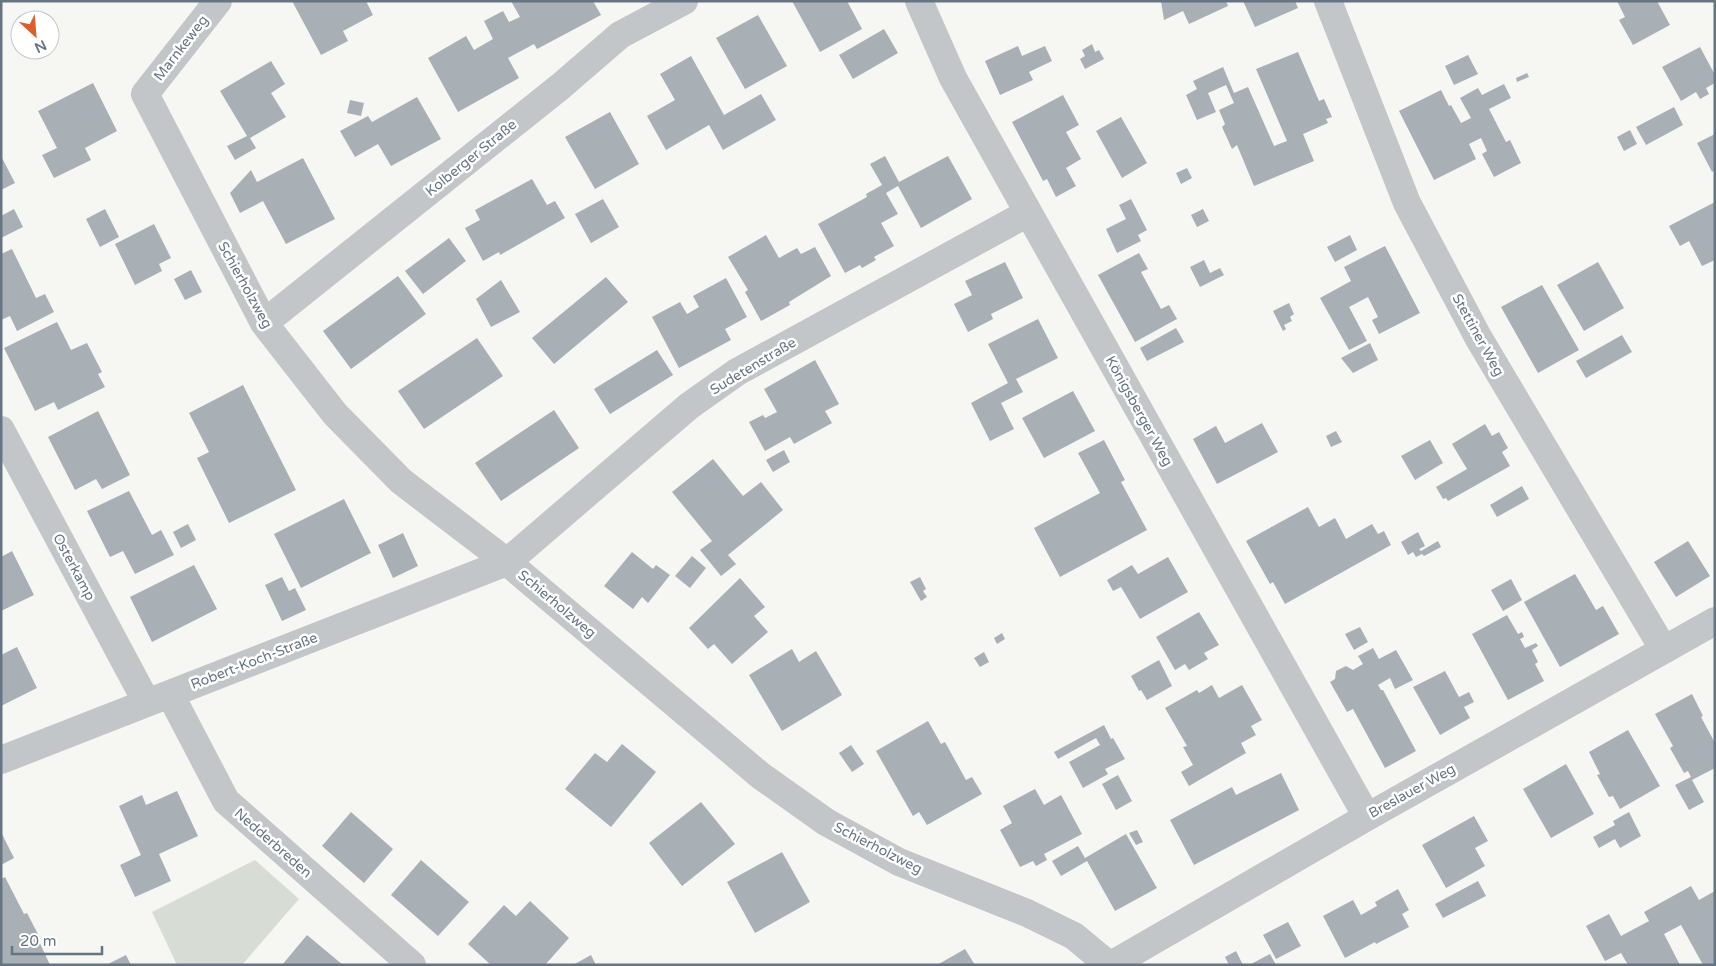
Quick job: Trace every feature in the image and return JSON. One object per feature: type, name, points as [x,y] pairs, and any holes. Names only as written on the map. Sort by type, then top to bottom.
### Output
[{"type":"street","name":"Marnkeweg","points":[[145,94],[218,1]]},
{"type":"street","name":"Kolberger Straße","points":[[264,323],[561,86],[620,35],[684,1]]},
{"type":"street","name":"Königsberger Weg","points":[[919,1],[953,78],[1367,817]]},
{"type":"street","name":"Stettiner Weg","points":[[1328,1],[1407,203],[1478,337],[1664,650]]},
{"type":"street","name":"Schierholzweg","points":[[145,94],[264,323],[335,414],[401,481],[507,562],[762,776],[826,822],[899,862],[1027,912],[1074,936],[1110,965]]},
{"type":"street","name":"Sudetenstraße","points":[[507,562],[689,406],[737,372],[1028,213]]},
{"type":"street","name":"Osterkamp","points":[[1,430],[159,699]]},
{"type":"street","name":"Robert-Koch-Straße","points":[[1,760],[507,562]]},
{"type":"street","name":"Breslauer Weg","points":[[1110,965],[1367,817],[1715,621]]},
{"type":"street","name":"Nedderbreden","points":[[159,699],[226,801],[412,965]]},
{"type":"shaded area","points":[[255,860],[299,899],[242,965],[177,965],[152,912]]},
{"type":"building","points":[[292,1],[366,1],[373,15],[343,31],[348,41],[321,55]]},
{"type":"building","points":[[511,1],[593,1],[601,15],[537,49],[534,44],[508,58],[519,78],[458,112],[428,58],[466,36],[474,50],[493,39],[484,21],[503,11],[509,22],[520,17]]},
{"type":"building","points":[[792,1],[847,1],[862,29],[820,52]]},
{"type":"building","points":[[1161,1],[1226,1],[1228,6],[1189,24],[1183,11],[1164,20]]},
{"type":"building","points":[[1243,1],[1295,1],[1298,8],[1255,27]]},
{"type":"building","points":[[1617,1],[1657,1],[1670,25],[1633,45],[1619,20],[1625,17]]},
{"type":"building","points":[[758,15],[787,66],[745,89],[716,38]]},
{"type":"building","points":[[884,29],[898,53],[853,79],[839,55]]},
{"type":"building","points":[[1092,44],[1095,52],[1099,50],[1104,59],[1085,69],[1080,59],[1085,56],[1082,50]]},
{"type":"building","points":[[1018,46],[1022,56],[1045,46],[1052,61],[1029,72],[1033,80],[1000,95],[985,61]]},
{"type":"building","points":[[1700,47],[1715,75],[1715,83],[1706,88],[1709,94],[1700,99],[1696,92],[1681,101],[1662,67]]},
{"type":"building","points":[[1298,52],[1319,101],[1324,99],[1332,117],[1326,119],[1328,123],[1303,134],[1314,161],[1254,186],[1237,145],[1232,149],[1222,127],[1225,124],[1219,110],[1234,103],[1226,85],[1208,93],[1216,112],[1197,120],[1186,95],[1197,89],[1193,81],[1223,67],[1234,93],[1248,87],[1274,146],[1287,141],[1256,69]]},
{"type":"building","points":[[1468,55],[1478,74],[1454,85],[1445,66]]},
{"type":"building","points":[[691,56],[724,115],[761,94],[776,120],[723,150],[709,125],[666,150],[647,116],[675,100],[660,74]]},
{"type":"building","points":[[271,61],[285,84],[271,93],[286,117],[250,138],[256,148],[235,160],[227,146],[247,136],[220,91]]},
{"type":"building","points":[[1527,73],[1529,77],[1517,82],[1516,78]]},
{"type":"building","points":[[93,83],[117,131],[85,148],[91,160],[54,178],[42,155],[57,148],[38,111]]},
{"type":"building","points":[[1504,84],[1511,98],[1489,109],[1506,142],[1510,140],[1521,163],[1494,177],[1482,154],[1487,151],[1481,138],[1469,144],[1476,159],[1434,180],[1399,111],[1441,90],[1461,123],[1471,118],[1460,98],[1478,88],[1482,95]]},
{"type":"building","points":[[1063,95],[1079,125],[1066,132],[1081,159],[1066,168],[1076,186],[1056,197],[1047,179],[1043,181],[1012,122]]},
{"type":"building","points":[[417,97],[441,139],[391,166],[378,144],[355,157],[340,131],[368,116],[372,122]]},
{"type":"building","points":[[350,100],[364,103],[361,116],[347,113]]},
{"type":"building","points":[[1674,107],[1683,125],[1646,145],[1636,127]]},
{"type":"building","points":[[610,112],[639,164],[595,189],[565,137]]},
{"type":"building","points":[[1121,117],[1147,163],[1122,178],[1096,131]]},
{"type":"building","points":[[1630,130],[1637,144],[1624,151],[1617,137]]},
{"type":"building","points":[[1715,134],[1715,170],[1712,172],[1697,143]]},
{"type":"building","points":[[1,156],[15,183],[1,190]]},
{"type":"building","points":[[885,156],[899,182],[948,156],[972,199],[921,228],[898,186],[886,193],[898,214],[881,223],[894,246],[874,257],[876,260],[862,268],[860,265],[845,273],[818,224],[867,197],[866,194],[882,185],[870,164]]},
{"type":"building","points":[[303,158],[335,219],[286,244],[263,201],[240,213],[230,193],[251,170],[257,182]]},
{"type":"building","points":[[1187,168],[1192,178],[1181,184],[1176,173]]},
{"type":"building","points":[[532,179],[547,205],[555,201],[565,218],[500,255],[499,252],[483,261],[465,228],[480,220],[475,210]]},
{"type":"building","points":[[603,199],[619,227],[591,243],[575,214]]},
{"type":"building","points":[[1131,199],[1147,230],[1138,235],[1141,241],[1117,253],[1106,229],[1126,219],[1119,205]]},
{"type":"building","points":[[1715,202],[1715,260],[1702,266],[1689,241],[1680,246],[1669,226]]},
{"type":"building","points":[[14,209],[23,227],[1,238],[1,216]]},
{"type":"building","points":[[105,209],[119,237],[100,247],[86,219]]},
{"type":"building","points":[[1203,209],[1209,221],[1197,227],[1191,215]]},
{"type":"building","points":[[154,224],[171,258],[159,264],[162,271],[135,285],[115,244]]},
{"type":"building","points":[[766,235],[779,258],[797,248],[801,254],[815,247],[831,276],[789,302],[790,305],[761,321],[745,292],[748,290],[728,257]]},
{"type":"building","points":[[1350,235],[1357,250],[1335,262],[1327,247]]},
{"type":"building","points":[[449,238],[466,261],[423,294],[405,271]]},
{"type":"building","points":[[1385,246],[1420,313],[1379,334],[1372,320],[1378,317],[1368,297],[1349,307],[1367,341],[1349,350],[1320,298],[1351,281],[1344,267]]},
{"type":"building","points":[[12,249],[36,298],[45,294],[54,312],[17,331],[10,316],[1,320],[1,254]]},
{"type":"building","points":[[1139,253],[1148,269],[1141,272],[1161,309],[1169,305],[1177,319],[1135,342],[1098,275]]},
{"type":"building","points":[[1204,260],[1210,273],[1220,268],[1224,275],[1200,287],[1190,267]]},
{"type":"building","points":[[1005,262],[1023,298],[991,314],[993,319],[968,332],[954,304],[972,295],[965,281]]},
{"type":"building","points":[[1598,262],[1624,308],[1584,331],[1557,285]]},
{"type":"building","points":[[191,270],[202,292],[185,300],[174,279]]},
{"type":"building","points":[[398,276],[426,314],[351,369],[323,331]]},
{"type":"building","points":[[606,277],[628,302],[554,364],[532,338]]},
{"type":"building","points":[[726,278],[747,317],[725,329],[731,340],[679,368],[652,317],[680,302],[687,314],[699,307],[693,296]]},
{"type":"building","points":[[501,280],[520,312],[491,327],[476,299]]},
{"type":"building","points":[[1542,285],[1579,350],[1538,373],[1501,307]]},
{"type":"building","points":[[1289,303],[1294,314],[1290,317],[1292,321],[1284,325],[1286,329],[1283,331],[1273,311]]},
{"type":"building","points":[[1038,319],[1058,358],[1016,379],[1023,392],[1001,403],[1014,429],[990,441],[971,403],[1008,383],[988,344]]},
{"type":"building","points":[[57,322],[71,350],[87,343],[102,372],[98,374],[105,387],[58,410],[54,402],[35,411],[4,348]]},
{"type":"building","points":[[1176,328],[1184,342],[1147,361],[1140,348]]},
{"type":"building","points":[[1622,335],[1632,352],[1586,378],[1576,361]]},
{"type":"building","points":[[477,338],[503,376],[424,429],[398,391]]},
{"type":"building","points":[[1370,343],[1378,360],[1353,373],[1341,358]]},
{"type":"building","points":[[657,350],[673,375],[610,414],[594,389]]},
{"type":"building","points":[[815,360],[839,404],[825,411],[832,423],[794,444],[790,437],[765,451],[749,422],[763,415],[765,418],[777,412],[764,389]]},
{"type":"building","points":[[243,385],[296,490],[229,523],[197,458],[209,452],[189,413]]},
{"type":"building","points":[[1073,391],[1095,431],[1044,458],[1022,418]]},
{"type":"building","points":[[554,410],[579,448],[501,501],[475,463]]},
{"type":"building","points":[[98,411],[130,475],[102,489],[96,479],[75,490],[48,437]]},
{"type":"building","points":[[1262,423],[1278,452],[1217,484],[1193,439],[1216,426],[1225,443]]},
{"type":"building","points":[[1485,424],[1492,436],[1499,432],[1508,448],[1502,452],[1510,466],[1448,501],[1446,498],[1443,499],[1436,487],[1467,469],[1452,444]]},
{"type":"building","points":[[1336,431],[1342,442],[1331,447],[1326,436]]},
{"type":"building","points":[[1104,440],[1125,480],[1121,482],[1147,530],[1060,577],[1034,528],[1100,493],[1078,453]]},
{"type":"building","points":[[1430,440],[1443,463],[1415,480],[1401,456]]},
{"type":"building","points":[[784,450],[790,462],[773,472],[766,460]]},
{"type":"building","points":[[713,459],[743,496],[761,482],[783,510],[728,555],[736,564],[721,576],[700,550],[712,541],[672,492]]},
{"type":"building","points":[[1522,486],[1529,499],[1497,517],[1490,505]]},
{"type":"building","points":[[129,491],[152,535],[161,530],[174,555],[135,574],[123,551],[110,557],[87,511]]},
{"type":"building","points":[[344,499],[371,553],[301,588],[274,534]]},
{"type":"building","points":[[1308,507],[1319,527],[1335,518],[1346,539],[1372,524],[1378,534],[1384,531],[1391,545],[1285,604],[1273,582],[1270,584],[1246,541]]},
{"type":"building","points":[[188,524],[196,540],[181,548],[173,532]]},
{"type":"building","points":[[1418,532],[1425,546],[1419,549],[1421,551],[1438,541],[1441,547],[1424,556],[1422,554],[1416,557],[1413,552],[1408,555],[1401,542]]},
{"type":"building","points":[[403,533],[418,566],[393,578],[378,545]]},
{"type":"building","points":[[1688,541],[1710,576],[1676,597],[1654,562]]},
{"type":"building","points":[[12,551],[34,595],[1,611],[1,557]]},
{"type":"building","points":[[632,552],[653,569],[656,565],[670,575],[648,603],[642,597],[633,609],[604,586]]},
{"type":"building","points":[[692,556],[706,568],[690,588],[675,576]]},
{"type":"building","points":[[1168,557],[1188,592],[1140,619],[1121,587],[1113,591],[1107,580],[1132,565],[1138,574]]},
{"type":"building","points":[[194,565],[217,609],[152,642],[130,597]]},
{"type":"building","points":[[1575,574],[1596,610],[1603,606],[1619,634],[1560,667],[1524,602]]},
{"type":"building","points":[[282,577],[289,591],[295,588],[306,610],[282,621],[265,585]]},
{"type":"building","points":[[920,577],[926,589],[923,591],[927,597],[921,601],[910,582]]},
{"type":"building","points":[[740,578],[765,607],[754,616],[768,632],[732,664],[714,644],[708,649],[689,628]]},
{"type":"building","points":[[1511,579],[1522,600],[1503,611],[1491,590]]},
{"type":"building","points":[[1199,612],[1219,645],[1204,653],[1208,659],[1189,670],[1185,664],[1175,670],[1156,637]]},
{"type":"building","points":[[1507,615],[1518,634],[1522,632],[1524,637],[1520,639],[1525,648],[1536,643],[1538,646],[1532,650],[1538,662],[1535,664],[1544,681],[1508,700],[1472,634]]},
{"type":"building","points":[[1360,627],[1368,642],[1354,650],[1345,634]]},
{"type":"building","points":[[1002,633],[1005,639],[997,644],[994,638]]},
{"type":"building","points":[[17,647],[37,688],[1,706],[1,655]]},
{"type":"building","points":[[1373,648],[1379,659],[1396,650],[1413,680],[1395,689],[1390,678],[1378,685],[1383,690],[1416,751],[1385,768],[1353,709],[1347,712],[1330,682],[1335,679],[1336,671],[1346,666],[1353,670],[1363,664],[1358,656]]},
{"type":"building","points":[[792,649],[799,662],[816,651],[842,695],[782,731],[749,675]]},
{"type":"building","points":[[984,652],[989,662],[980,667],[974,658]]},
{"type":"building","points":[[1159,660],[1172,686],[1147,700],[1141,690],[1139,691],[1131,676]]},
{"type":"building","points":[[1445,671],[1459,697],[1469,692],[1474,702],[1464,707],[1470,718],[1440,735],[1413,687]]},
{"type":"building","points":[[1212,685],[1219,698],[1242,685],[1262,720],[1251,726],[1256,735],[1241,743],[1246,753],[1189,786],[1181,772],[1193,765],[1183,747],[1187,746],[1165,708],[1197,690],[1199,693]]},
{"type":"building","points":[[1692,694],[1703,716],[1701,717],[1715,743],[1715,768],[1692,780],[1704,802],[1689,810],[1675,785],[1691,777],[1688,771],[1684,773],[1670,748],[1673,746],[1655,714]]},
{"type":"building","points":[[928,721],[941,744],[945,742],[966,780],[972,777],[982,794],[927,825],[919,812],[913,816],[876,751]]},
{"type":"building","points":[[1104,725],[1125,759],[1105,769],[1108,774],[1083,788],[1069,762],[1100,745],[1096,738],[1058,759],[1054,752]]},
{"type":"building","points":[[1628,730],[1660,786],[1620,809],[1613,796],[1609,797],[1597,775],[1600,774],[1589,752]]},
{"type":"building","points":[[622,744],[656,772],[611,827],[565,789],[595,753],[607,762]]},
{"type":"building","points":[[851,745],[864,764],[852,772],[839,753]]},
{"type":"building","points":[[1566,764],[1594,814],[1551,838],[1523,789]]},
{"type":"building","points":[[1281,773],[1299,810],[1194,865],[1170,820],[1232,787],[1236,795]]},
{"type":"building","points":[[1118,775],[1132,801],[1116,810],[1102,784]]},
{"type":"building","points":[[1035,789],[1044,805],[1061,795],[1082,834],[1044,854],[1047,860],[1036,866],[1033,861],[1020,867],[1000,830],[1012,823],[1003,806]]},
{"type":"building","points":[[177,791],[198,836],[159,854],[171,881],[135,897],[120,865],[141,855],[119,806],[142,795],[146,805]]},
{"type":"building","points":[[701,802],[735,844],[682,886],[649,843]]},
{"type":"building","points":[[351,812],[393,849],[364,883],[322,846]]},
{"type":"building","points":[[1629,812],[1641,836],[1620,848],[1615,839],[1599,848],[1593,837],[1615,825],[1613,821]]},
{"type":"building","points":[[1474,816],[1488,841],[1475,848],[1485,866],[1446,888],[1422,845]]},
{"type":"building","points":[[1137,830],[1143,842],[1136,845],[1129,833]]},
{"type":"building","points":[[1,832],[14,858],[1,865]]},
{"type":"building","points":[[1126,834],[1157,888],[1115,911],[1087,861],[1061,876],[1052,861],[1078,846],[1085,858]]},
{"type":"building","points":[[782,852],[810,902],[755,933],[727,882]]},
{"type":"building","points":[[421,860],[469,902],[438,936],[391,895]]},
{"type":"building","points":[[5,877],[24,914],[27,913],[40,938],[38,939],[50,965],[1,965],[1,879]]},
{"type":"building","points":[[1478,881],[1486,896],[1443,918],[1435,904]]},
{"type":"building","points":[[1691,886],[1699,900],[1715,891],[1715,965],[1703,965],[1681,925],[1664,934],[1680,965],[1628,965],[1621,953],[1605,961],[1586,926],[1609,914],[1621,936],[1649,921],[1644,912]]},
{"type":"building","points":[[1398,889],[1409,910],[1402,914],[1409,927],[1345,958],[1323,916],[1353,900],[1361,915],[1377,906],[1375,902]]},
{"type":"building","points":[[530,901],[569,938],[545,965],[491,965],[468,944],[504,905],[516,916]]},
{"type":"building","points":[[1288,922],[1301,946],[1276,959],[1263,935]]},
{"type":"building","points":[[307,935],[343,965],[282,965]]},
{"type":"building","points":[[965,949],[975,965],[937,965]]},
{"type":"building","points":[[1236,951],[1243,965],[1229,965],[1225,957]]},
{"type":"building","points":[[1270,954],[1276,965],[1249,965]]},
{"type":"building","points":[[126,955],[131,965],[106,965]]},
{"type":"building","points":[[591,955],[596,965],[573,965]]}]
